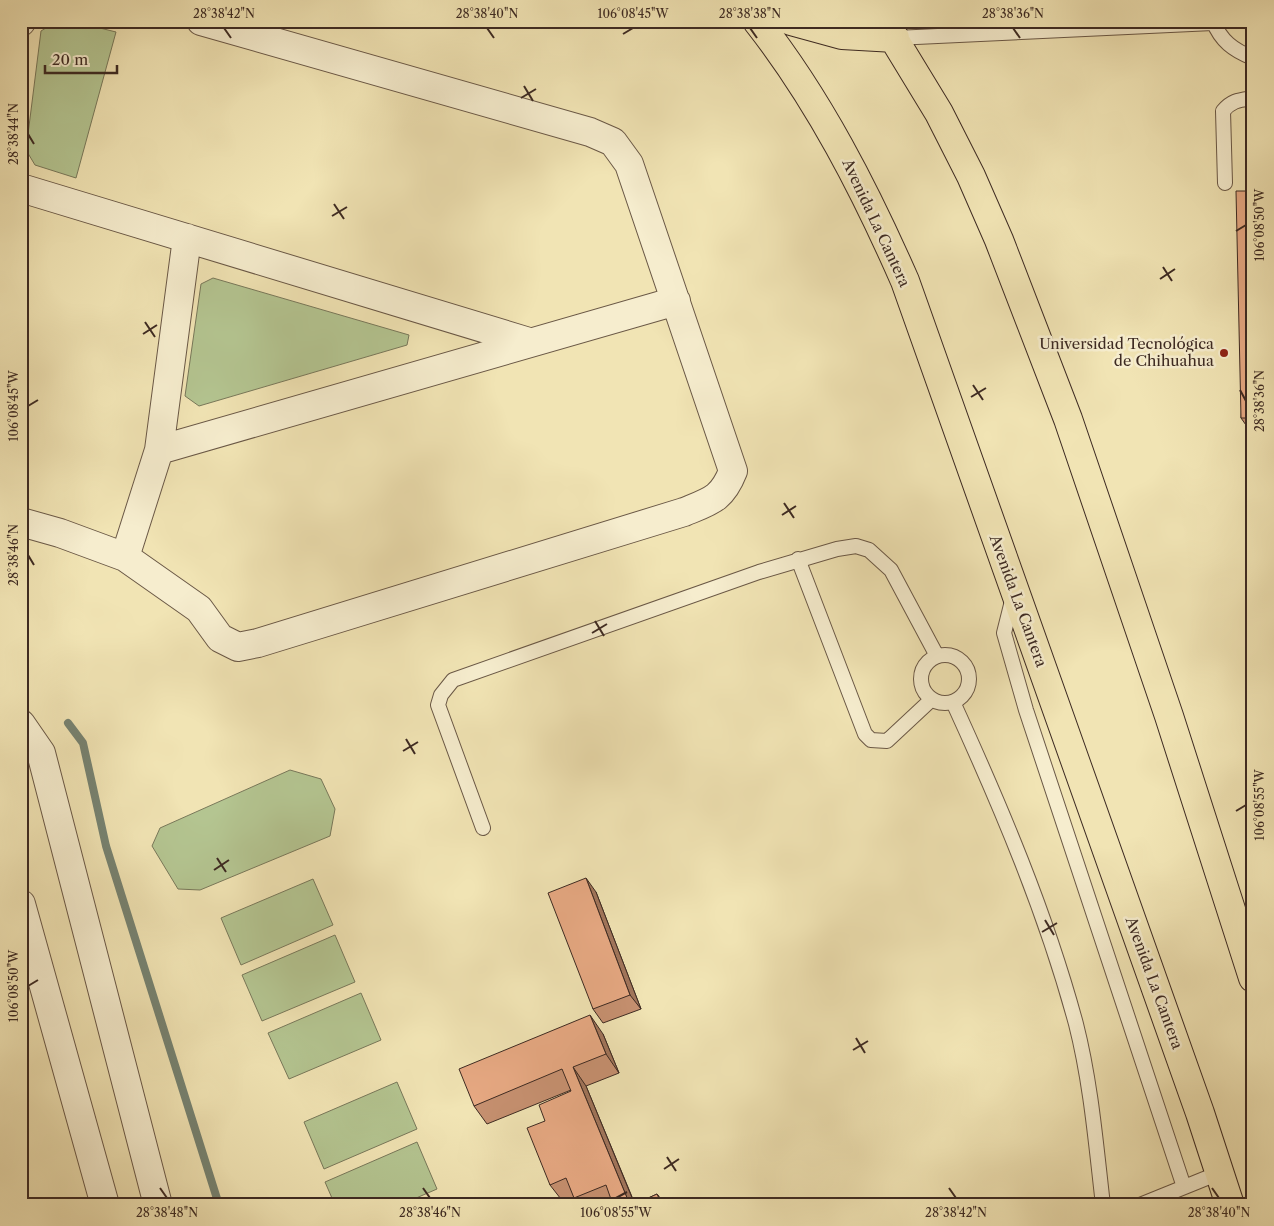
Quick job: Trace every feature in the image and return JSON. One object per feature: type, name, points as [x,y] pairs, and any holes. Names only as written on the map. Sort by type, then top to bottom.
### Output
[{"type":"main road","name":"Avenida La Cantera","points":[[757,21],[772,40],[840,146],[874,212],[905,281],[1230,1205]]},
{"type":"main road","points":[[791,21],[842,35],[889,30],[939,114],[971,176],[999,240],[1068,419],[1169,716],[1253,978]]},
{"type":"street","points":[[21,522],[60,533],[125,557],[199,609],[220,638],[238,647],[258,643],[684,512],[716,499],[727,486],[733,470],[629,164],[614,142],[590,132],[201,21]]},
{"type":"street","points":[[21,188],[529,342]]},
{"type":"street","points":[[125,557],[159,450],[187,238]]},
{"type":"street","points":[[159,450],[676,300]]},
{"type":"street","points":[[21,724],[41,753],[158,1205]]},
{"type":"street","points":[[21,904],[105,1205]]},
{"type":"lane","points":[[889,30],[1213,22],[1222,39],[1236,51],[1253,58]]},
{"type":"lane","points":[[1225,183],[1224,111],[1229,104],[1236,100],[1253,98]]},
{"type":"lane","points":[[483,828],[438,705],[441,695],[453,680],[798,559],[856,546],[874,554],[891,570],[937,656]]},
{"type":"lane","points":[[798,559],[864,734],[871,740],[887,741],[932,699]]},
{"type":"lane","points":[[1015,591],[1004,633],[1029,719],[1184,1187]]},
{"type":"lane","points":[[937,656],[953,656],[966,666],[969,676],[968,687],[962,696],[953,702],[942,703],[932,699],[924,692],[920,681],[922,670],[928,661],[937,656]]},
{"type":"lane","points":[[953,702],[1004,815],[1054,951],[1076,1026],[1092,1106],[1102,1205]]},
{"type":"lane","points":[[1140,1205],[1219,1173]]},
{"type":"green space","points":[[57,21],[72,21],[116,32],[76,178],[35,165],[26,150],[41,31]]},
{"type":"green space","points":[[213,278],[409,335],[407,345],[199,406],[185,396],[201,284]]},
{"type":"green space","points":[[290,770],[321,779],[335,809],[330,836],[200,890],[178,889],[152,846],[160,828]]},
{"type":"green space","points":[[313,879],[333,925],[241,965],[221,918]]},
{"type":"green space","points":[[335,935],[355,982],[262,1021],[242,975]]},
{"type":"green space","points":[[361,993],[381,1040],[289,1079],[268,1033]]},
{"type":"green space","points":[[397,1082],[417,1129],[324,1169],[304,1122]]},
{"type":"green space","points":[[417,1142],[437,1189],[400,1205],[335,1205],[325,1182]]},
{"type":"building","points":[[1236,191],[1253,191],[1253,418],[1241,418]]},
{"type":"building","points":[[586,878],[630,995],[593,1009],[548,893]]},
{"type":"building","points":[[590,1015],[606,1054],[573,1067],[630,1205],[613,1205],[606,1185],[574,1198],[566,1178],[550,1185],[527,1128],[545,1121],[539,1105],[571,1091],[562,1069],[474,1106],[459,1069]]},
{"type":"building","points":[[657,1194],[662,1205],[633,1205]]},
{"type":"waterway","points":[[68,723],[83,743],[106,846],[219,1205]]},
{"type":"place","name":"Universidad Tecnológica de Chihuahua","points":[[1224,353]]}]
